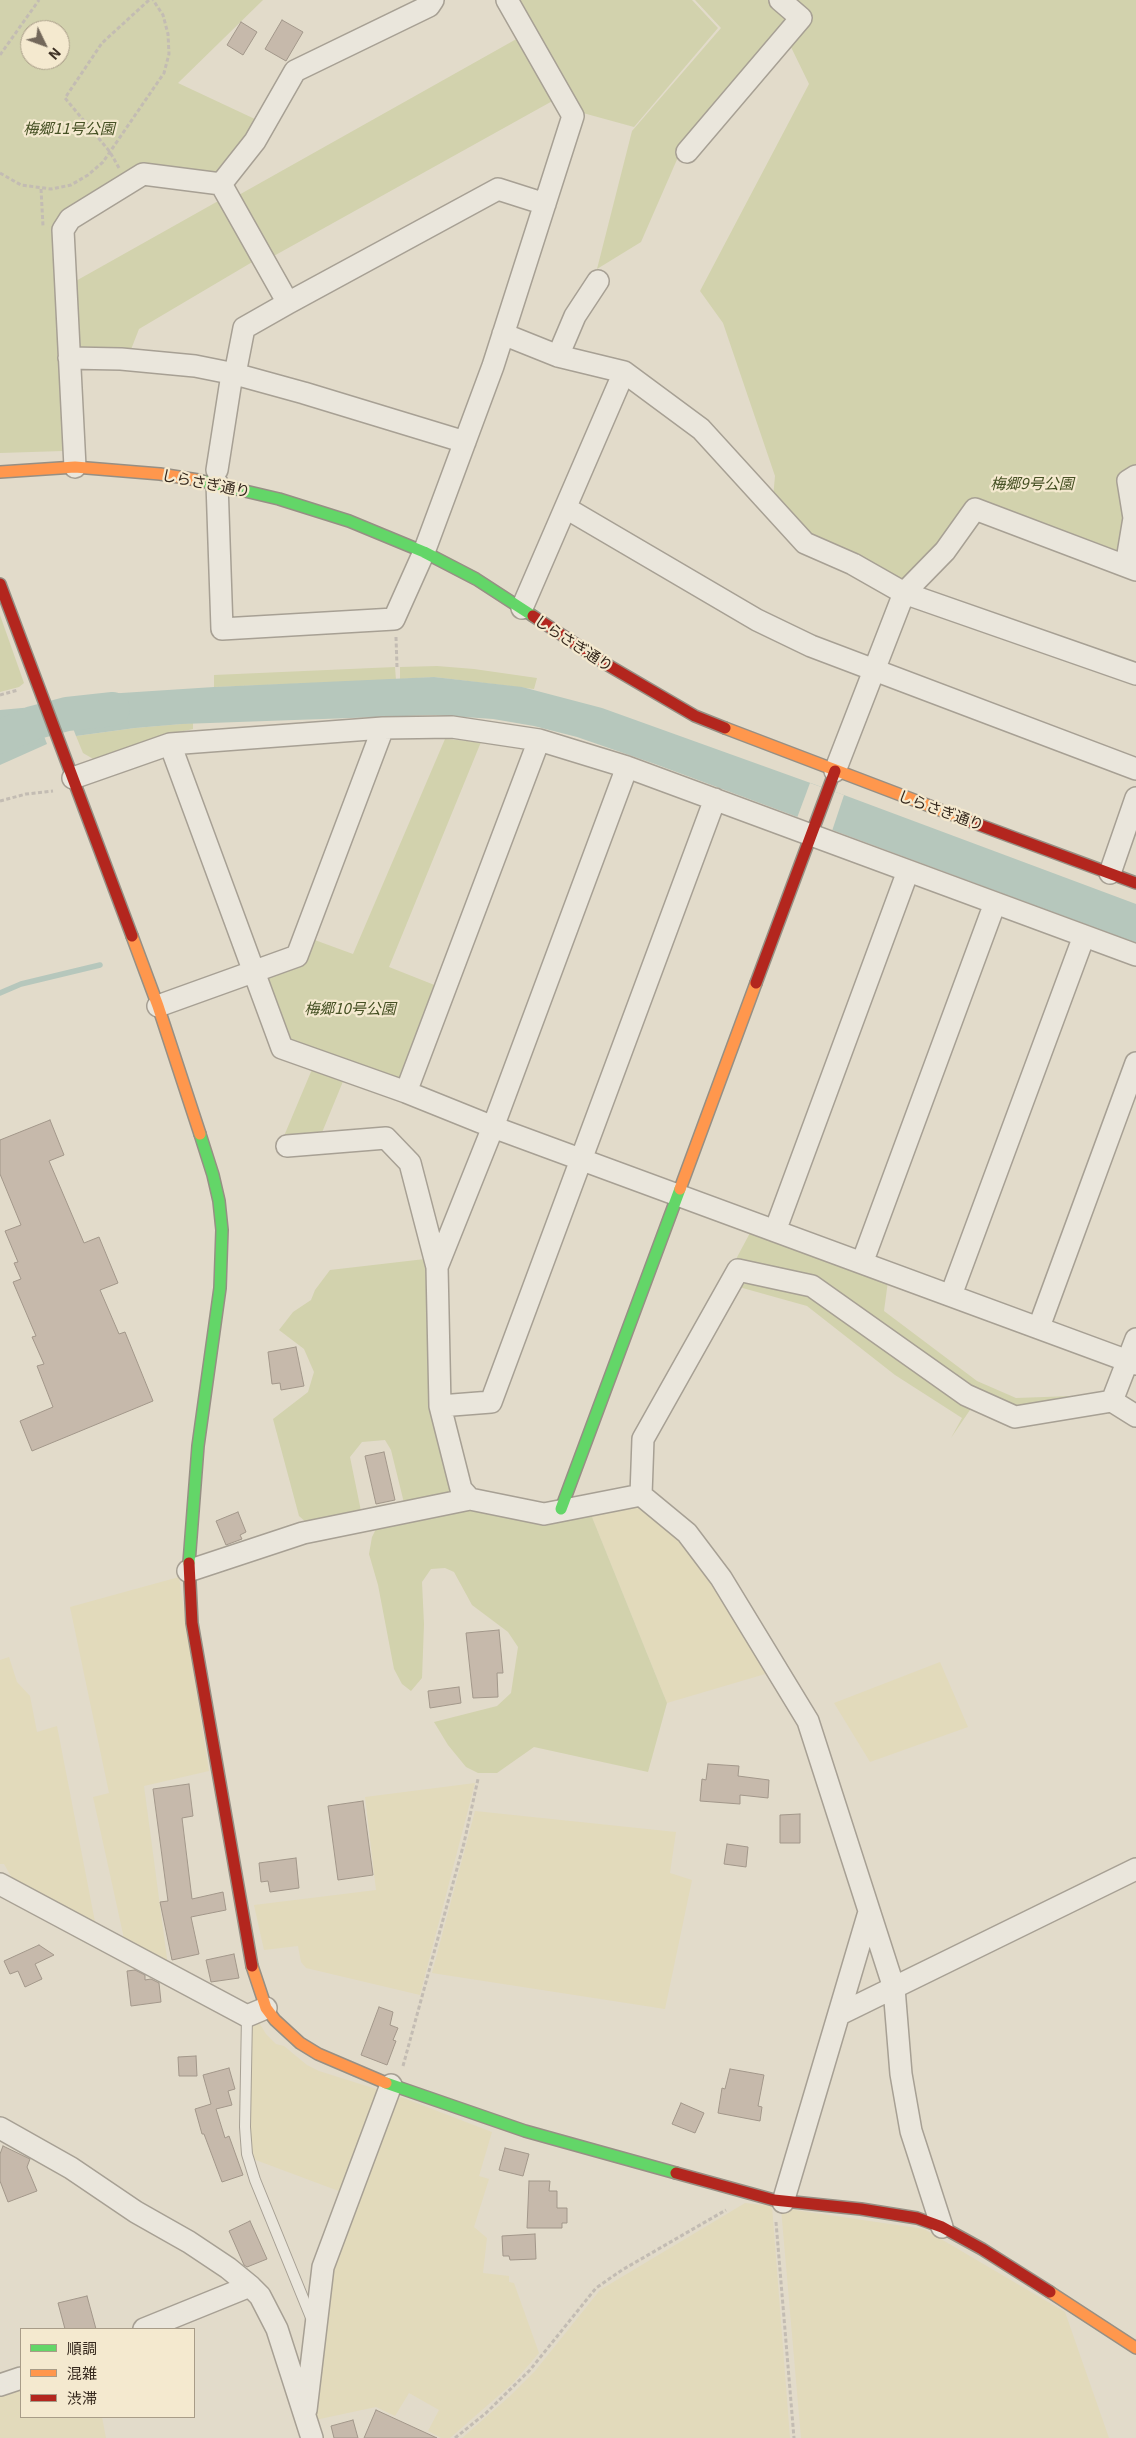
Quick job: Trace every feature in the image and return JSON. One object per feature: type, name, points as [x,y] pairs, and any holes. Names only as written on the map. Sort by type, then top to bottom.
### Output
[{"type":"street","points":[[221,184],[255,141],[295,71],[429,6],[433,0]]},
{"type":"street","points":[[507,0],[573,116],[545,204],[503,334],[465,442],[424,552],[394,619],[222,629],[217,476],[233,374],[244,328],[498,189],[545,204]]},
{"type":"street","points":[[688,152],[801,18],[780,0]]},
{"type":"street","points":[[75,467],[63,230],[70,218],[143,174],[221,184]]},
{"type":"street","points":[[221,184],[288,303]]},
{"type":"street","points":[[558,356],[575,316],[598,280]]},
{"type":"street","points":[[503,334],[558,356],[624,372],[701,429],[805,542],[853,564],[904,593],[1136,674]]},
{"type":"street","points":[[69,358],[158,362],[195,366],[233,374],[304,392],[465,442]]},
{"type":"street","points":[[522,608],[624,372]]},
{"type":"street","name":"しらさぎ通り","points":[[0,472],[75,467],[160,474],[217,476],[279,499],[349,521],[424,552],[476,579],[606,664],[695,716],[832,780],[1136,883]]},
{"type":"street","points":[[561,1509],[676,1195],[904,593],[945,551],[975,509],[1131,568],[1134,518],[1128,481],[1136,476]]},
{"type":"street","points":[[566,508],[757,620],[811,646],[1136,769]]},
{"type":"street","points":[[0,584],[158,1006],[213,1174],[222,1230],[220,1288],[198,1446],[188,1571],[192,1623],[252,1968],[257,2012]]},
{"type":"street","points":[[74,783],[170,744],[383,728],[452,727],[539,740],[627,767],[715,799],[814,829],[908,871],[1136,955]]},
{"type":"street","points":[[158,1006],[297,956],[383,728]]},
{"type":"street","points":[[406,1092],[539,740]]},
{"type":"street","points":[[170,744],[282,1048],[406,1092],[492,1127],[582,1158],[676,1195],[1132,1362]]},
{"type":"street","points":[[437,1267],[492,1127],[627,767]]},
{"type":"street","points":[[1110,873],[1136,798]]},
{"type":"street","points":[[440,1406],[491,1402],[715,799]]},
{"type":"street","points":[[775,1231],[908,871]]},
{"type":"street","points":[[862,1263],[995,903]]},
{"type":"street","points":[[951,1295],[1084,936]]},
{"type":"street","points":[[1039,1327],[1136,1063]]},
{"type":"street","points":[[287,1146],[386,1138],[410,1163],[437,1267],[440,1406],[461,1489],[470,1499]]},
{"type":"street","points":[[641,1495],[643,1439],[738,1270],[812,1286],[966,1395],[1015,1417],[1112,1401],[1136,1416]]},
{"type":"street","points":[[1112,1401],[1132,1362],[1136,1339]]},
{"type":"street","points":[[188,1571],[303,1534],[470,1499],[544,1514],[561,1509],[641,1495],[687,1533],[721,1578],[808,1721],[894,1988],[901,2074],[911,2131],[942,2227]]},
{"type":"street","points":[[840,2014],[1136,1869]]},
{"type":"street","points":[[0,1884],[275,2020],[300,2043],[318,2054],[391,2085],[525,2131],[779,2201],[861,2209],[917,2218],[942,2227],[982,2249],[1136,2348]]},
{"type":"street","points":[[779,2201],[840,2014],[869,1912]]},
{"type":"street","points":[[306,2415],[323,2267],[391,2085]]},
{"type":"street","points":[[0,2128],[71,2168],[136,2212],[189,2242],[228,2268],[250,2286],[260,2296],[277,2329],[312,2438]]},
{"type":"street","points":[[146,2328],[250,2286]]},
{"type":"street","points":[[0,2385],[20,2378]]},
{"type":"lane","points":[[257,2012],[245,2109],[247,2154],[255,2180],[316,2331]]},
{"type":"path","points":[[0,55],[39,0]]},
{"type":"path","points":[[0,173],[21,186],[51,189],[71,185],[88,175],[110,152],[164,73],[169,54],[168,34],[163,15],[151,0],[102,43],[65,98],[110,152]]},
{"type":"path","points":[[394,619],[397,667]]},
{"type":"path","points":[[0,801],[74,783]]},
{"type":"path","points":[[391,2085],[400,2075],[464,1843],[478,1779]]},
{"type":"path","points":[[455,2438],[486,2413],[530,2370],[596,2288],[622,2270],[752,2194]]},
{"type":"path","points":[[779,2201],[794,2438]]},
{"type":"shaded area","points":[[434,677],[522,687],[602,708],[844,795],[1136,904],[1136,943],[655,764],[577,737],[534,726],[493,719],[435,715],[182,724],[76,736],[62,700],[106,694],[214,687]]},
{"type":"shaded area","points":[[33,707],[47,744],[0,765],[0,710]]},
{"type":"shaded area","points":[[646,1505],[690,1545],[772,1672],[667,1703],[590,1512]]},
{"type":"shaded area","points":[[179,1577],[209,1771],[144,1786],[168,1966],[125,1943],[93,1797],[109,1793],[70,1607]]},
{"type":"shaded area","points":[[9,1657],[17,1682],[30,1696],[37,1732],[57,1726],[96,1927],[16,1885],[4,1864],[0,1864],[0,1660]]},
{"type":"shaded area","points":[[940,1662],[968,1727],[870,1762],[834,1703]]},
{"type":"shaded area","points":[[475,1783],[420,1995],[306,1968],[301,1962],[298,1946],[264,1950],[254,1905],[376,1890],[365,1797]]},
{"type":"shaded area","points":[[475,1811],[676,1832],[670,1873],[692,1880],[665,2009],[432,1973]]},
{"type":"shaded area","points":[[255,2016],[266,2034],[276,2044],[284,2046],[307,2065],[319,2071],[376,2089],[379,2096],[344,2193],[253,2159],[250,2127],[250,2018]]},
{"type":"shaded area","points":[[401,2097],[492,2132],[479,2176],[489,2179],[474,2227],[487,2238],[483,2273],[509,2276],[509,2282],[514,2283],[539,2353],[513,2383],[450,2438],[441,2438],[428,2431],[439,2410],[409,2393],[395,2416],[376,2407],[315,2420],[322,2332],[331,2268],[391,2101]]},
{"type":"shaded area","points":[[745,2203],[772,2206],[790,2438],[462,2438],[510,2396],[535,2371],[600,2290]]},
{"type":"shaded area","points":[[781,2208],[924,2229],[1065,2312],[1109,2438],[801,2438]]},
{"type":"shaded area","points":[[20,2383],[20,2418],[102,2418],[106,2438],[0,2438],[0,2390]]},
{"type":"green space","name":"梅郷11号公園","points":[[0,0],[263,0],[178,83],[257,120],[249,134],[218,172],[140,164],[64,212],[66,448],[63,451],[0,453]]},
{"type":"green space","points":[[519,0],[692,0],[718,28],[634,127],[583,113]]},
{"type":"green space","points":[[695,0],[769,0],[787,15],[787,23],[682,148],[641,242],[597,269],[632,131],[721,28]]},
{"type":"green space","name":"梅郷9号公園","points":[[795,0],[1136,0],[1136,471],[1125,522],[1122,549],[1115,553],[974,501],[944,543],[905,580],[896,582],[813,537],[773,498],[775,476],[723,323],[700,291],[809,84],[789,43],[813,17]]},
{"type":"green space","points":[[520,37],[556,99],[272,257],[237,196]]},
{"type":"green space","points":[[220,200],[254,261],[139,329],[130,352],[84,350],[78,345],[74,282]]},
{"type":"green space","points":[[0,615],[24,683],[19,687],[0,692]]},
{"type":"green space","points":[[437,666],[537,678],[534,689],[434,677],[400,679],[400,667]]},
{"type":"green space","points":[[395,667],[396,680],[214,687],[214,675]]},
{"type":"green space","points":[[193,723],[193,729],[161,736],[95,760],[83,753],[76,736],[135,728]]},
{"type":"green space","name":"梅郷10号公園","points":[[445,739],[481,742],[389,967],[437,986],[403,1076],[395,1080],[289,1040],[266,981],[270,973],[312,939],[353,954]]},
{"type":"green space","points":[[313,1067],[344,1079],[321,1135],[284,1136]]},
{"type":"green space","points":[[751,1231],[888,1281],[884,1311],[977,1381],[1016,1398],[1100,1395],[1015,1408],[973,1389],[814,1277],[735,1261]]},
{"type":"green space","points":[[425,1259],[429,1281],[431,1414],[446,1475],[455,1497],[405,1507],[391,1450],[385,1440],[362,1442],[350,1457],[362,1516],[307,1523],[299,1516],[273,1419],[308,1392],[314,1372],[304,1349],[279,1330],[293,1312],[311,1300],[315,1290],[330,1270]]},
{"type":"green space","points":[[749,1281],[807,1293],[972,1407],[951,1438],[962,1418],[895,1375],[807,1306],[739,1287]]},
{"type":"green space","points":[[464,1506],[590,1512],[667,1703],[648,1772],[534,1747],[497,1773],[478,1773],[466,1767],[448,1745],[434,1722],[497,1706],[511,1693],[518,1647],[508,1632],[472,1605],[454,1572],[445,1568],[431,1569],[422,1582],[424,1624],[422,1678],[411,1691],[402,1684],[394,1669],[378,1585],[369,1554],[372,1537],[378,1525]]},
{"type":"pier","points":[[810,783],[844,795],[832,831],[797,818]]},
{"type":"building","points":[[282,20],[303,32],[286,61],[265,49]]},
{"type":"building","points":[[241,22],[257,32],[243,55],[227,45]]},
{"type":"building","points":[[50,1120],[64,1155],[49,1161],[84,1243],[99,1237],[118,1283],[100,1290],[119,1334],[125,1332],[153,1401],[32,1451],[20,1421],[53,1407],[37,1366],[44,1364],[32,1337],[36,1336],[13,1282],[21,1279],[14,1263],[18,1262],[5,1231],[21,1225],[0,1174],[0,1140]]},
{"type":"building","points":[[296,1347],[304,1386],[281,1390],[280,1383],[272,1384],[268,1352]]},
{"type":"building","points":[[384,1452],[395,1500],[376,1504],[365,1456]]},
{"type":"building","points":[[238,1512],[246,1532],[240,1535],[242,1539],[226,1545],[216,1521]]},
{"type":"building","points":[[499,1630],[503,1673],[497,1673],[498,1697],[473,1698],[466,1633]]},
{"type":"building","points":[[459,1687],[461,1703],[430,1708],[428,1691]]},
{"type":"building","points":[[708,1764],[739,1766],[738,1776],[769,1780],[768,1798],[740,1795],[740,1804],[700,1801],[702,1779],[706,1780]]},
{"type":"building","points":[[189,1784],[193,1816],[182,1818],[192,1899],[223,1892],[226,1910],[191,1917],[199,1954],[172,1960],[160,1902],[168,1901],[153,1789]]},
{"type":"building","points":[[363,1801],[373,1875],[338,1880],[328,1806]]},
{"type":"building","points":[[800,1814],[800,1843],[780,1843],[780,1815]]},
{"type":"building","points":[[727,1844],[748,1847],[746,1867],[724,1864]]},
{"type":"building","points":[[296,1858],[299,1888],[270,1892],[268,1881],[261,1882],[259,1863]]},
{"type":"building","points":[[39,1945],[54,1955],[35,1964],[42,1979],[25,1987],[18,1971],[10,1974],[4,1961]]},
{"type":"building","points":[[234,1954],[239,1978],[211,1982],[206,1960]]},
{"type":"building","points":[[135,1970],[145,1975],[145,1980],[151,1979],[159,1983],[161,2002],[131,2006],[127,1971]]},
{"type":"building","points":[[379,2007],[393,2012],[390,2025],[398,2028],[393,2040],[396,2041],[387,2065],[361,2055]]},
{"type":"building","points":[[196,2056],[197,2076],[179,2076],[178,2057]]},
{"type":"building","points":[[229,2068],[235,2089],[228,2091],[232,2105],[216,2109],[225,2138],[229,2136],[243,2175],[222,2182],[204,2134],[202,2134],[195,2109],[211,2104],[203,2075]]},
{"type":"building","points":[[730,2069],[764,2075],[758,2106],[762,2107],[760,2121],[718,2113],[722,2088],[725,2089]]},
{"type":"building","points":[[681,2103],[704,2113],[695,2133],[672,2124]]},
{"type":"building","points":[[3,2146],[30,2159],[27,2167],[37,2191],[8,2202],[0,2181],[0,2154]]},
{"type":"building","points":[[505,2148],[529,2154],[523,2176],[499,2170]]},
{"type":"building","points":[[529,2181],[550,2181],[549,2191],[557,2191],[557,2208],[567,2208],[567,2223],[562,2223],[562,2228],[527,2228]]},
{"type":"building","points":[[250,2221],[267,2259],[247,2267],[244,2265],[229,2231]]},
{"type":"building","points":[[535,2234],[536,2259],[510,2260],[509,2256],[503,2256],[502,2236]]},
{"type":"building","points":[[87,2296],[96,2328],[65,2328],[58,2303]]},
{"type":"building","points":[[376,2410],[437,2438],[364,2438]]},
{"type":"building","points":[[353,2420],[358,2438],[334,2438],[331,2426]]},
{"type":"waterway","points":[[0,737],[33,723],[67,714],[113,709]]},
{"type":"waterway","points":[[0,993],[21,984],[100,965]]},
{"type":"traffic: fast","points":[[198,480],[279,499],[349,521],[424,552],[476,579],[533,616]]},
{"type":"traffic: fast","points":[[189,1563],[198,1446],[220,1288],[222,1230],[219,1201],[200,1134]]},
{"type":"traffic: fast","points":[[561,1509],[680,1189]]},
{"type":"traffic: fast","points":[[386,2083],[525,2131],[676,2173]]},
{"type":"traffic: slow","points":[[0,472],[75,467],[160,474],[198,480]]},
{"type":"traffic: slow","points":[[725,728],[969,821]]},
{"type":"traffic: slow","points":[[132,936],[158,1006],[200,1134]]},
{"type":"traffic: slow","points":[[680,1189],[756,983]]},
{"type":"traffic: slow","points":[[252,1966],[266,2008],[275,2020],[300,2043],[318,2054],[386,2083]]},
{"type":"traffic: slow","points":[[1050,2292],[1136,2348]]},
{"type":"traffic: jam","points":[[0,584],[132,936]]},
{"type":"traffic: jam","points":[[533,616],[606,664],[695,716],[725,728]]},
{"type":"traffic: jam","points":[[756,983],[835,771]]},
{"type":"traffic: jam","points":[[969,821],[1136,883]]},
{"type":"traffic: jam","points":[[189,1563],[192,1623],[252,1966]]},
{"type":"traffic: jam","points":[[676,2173],[774,2200],[861,2209],[917,2218],[942,2227],[982,2249],[1050,2292]]}]
